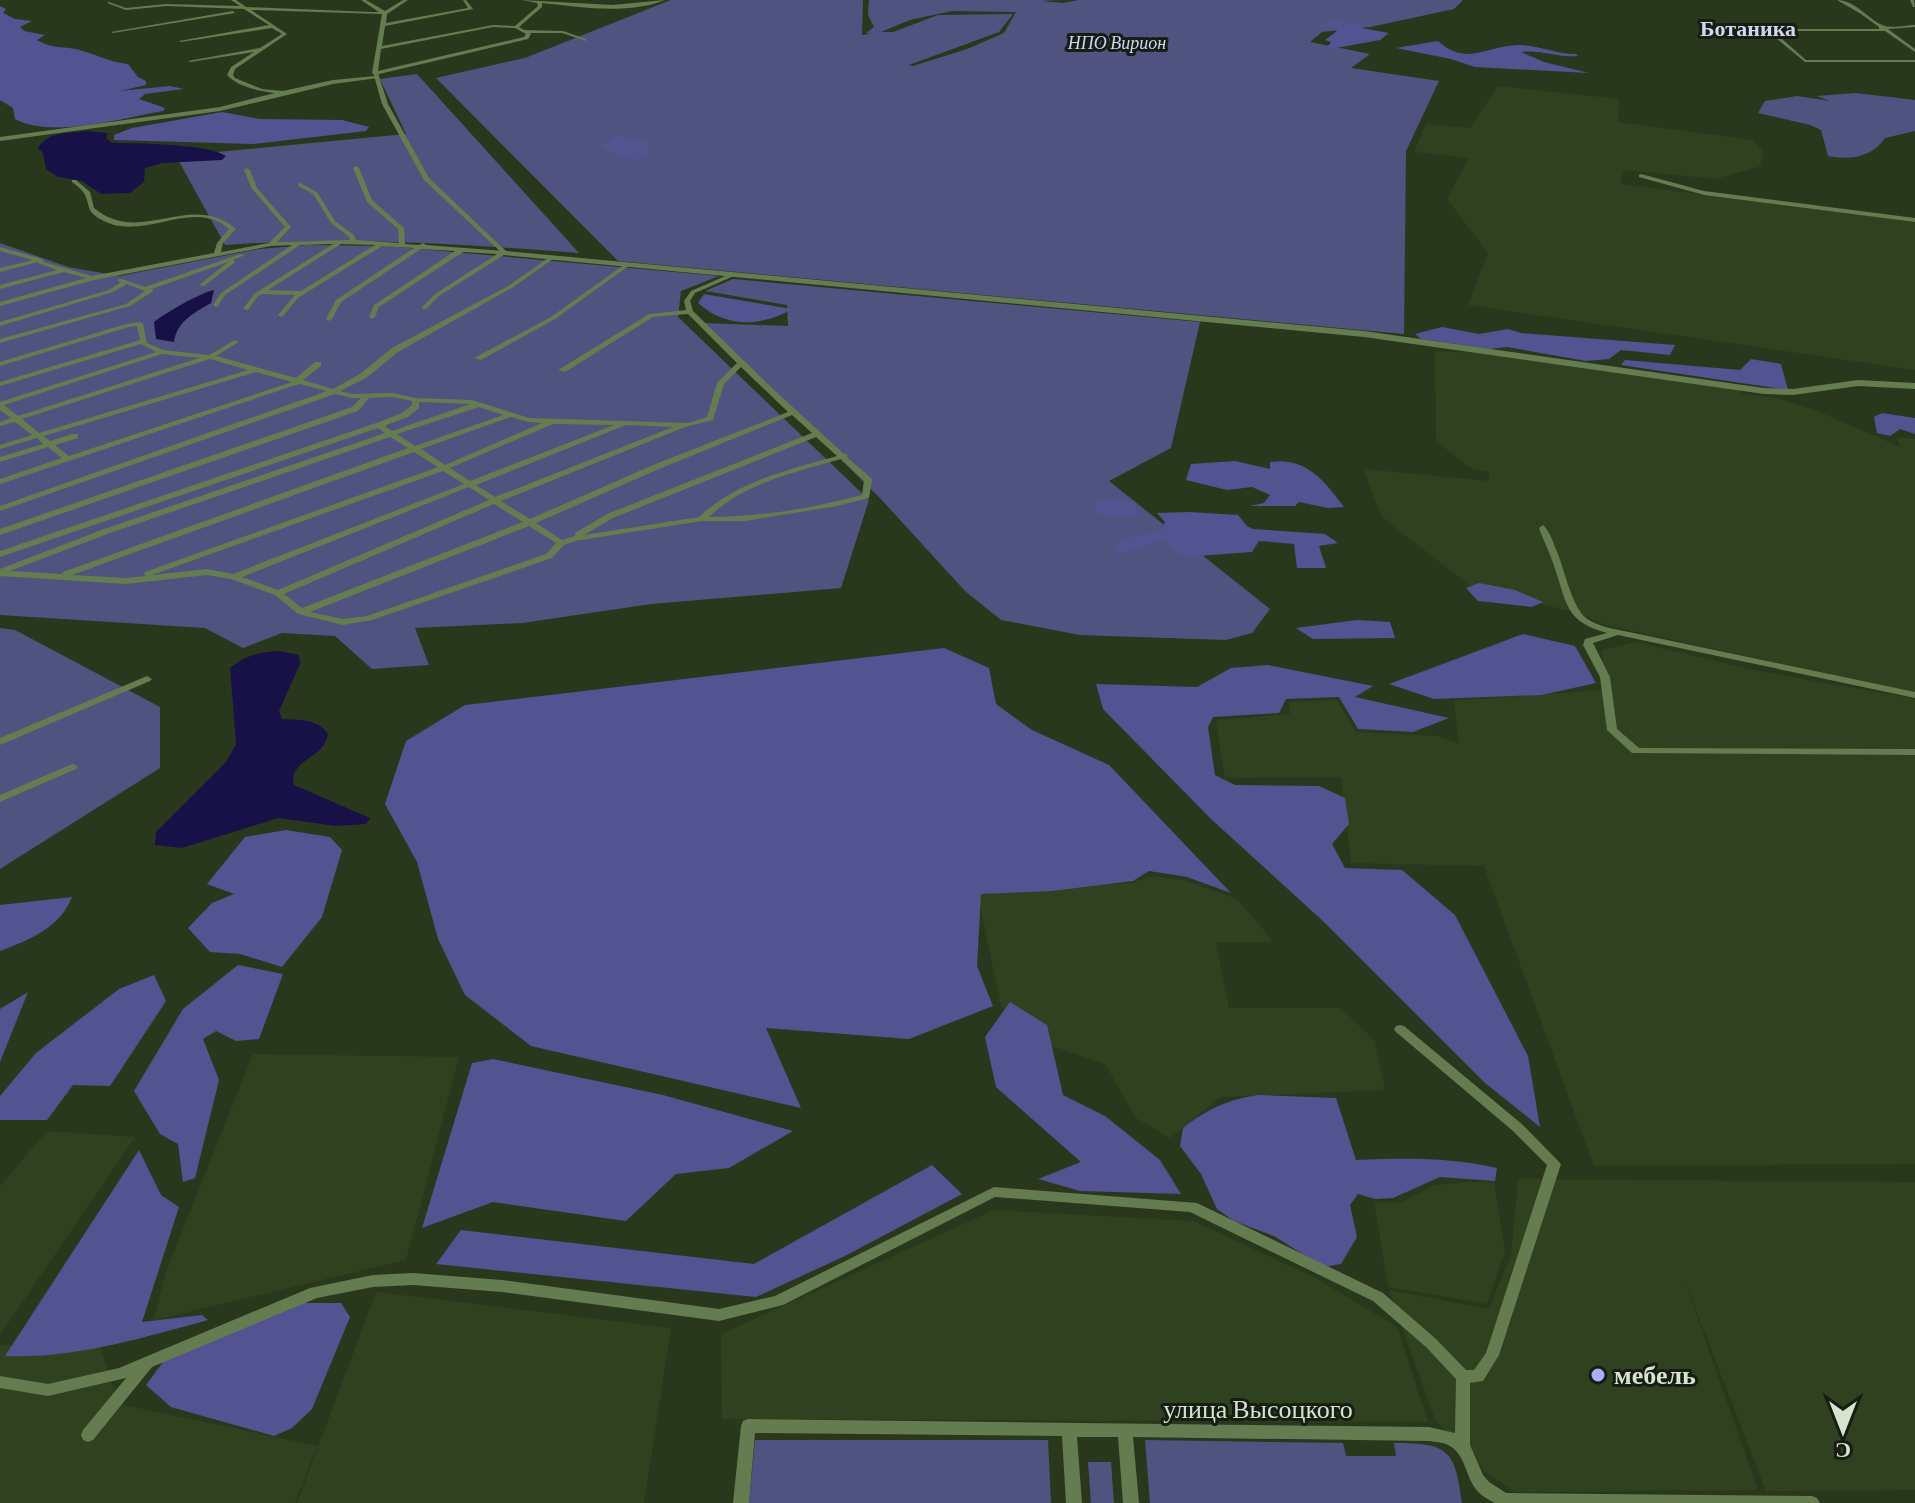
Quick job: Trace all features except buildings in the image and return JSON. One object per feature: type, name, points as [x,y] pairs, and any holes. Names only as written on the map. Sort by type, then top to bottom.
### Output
[{"type":"street","points":[[233,0],[285,32],[285,36],[233,68],[231,77],[261,90],[283,93]]},
{"type":"street","points":[[363,0],[385,13]]},
{"type":"street","points":[[109,3],[126,9],[166,5],[385,13],[406,0]]},
{"type":"street","points":[[524,0],[663,0]]},
{"type":"street","points":[[1839,0],[1915,51]]},
{"type":"street","points":[[1912,0],[1915,6]]},
{"type":"street","points":[[385,25],[471,9],[464,1]]},
{"type":"street","points":[[516,27],[540,6],[539,1]]},
{"type":"street","points":[[113,32],[245,9]]},
{"type":"street","points":[[385,13],[375,75],[385,104],[426,179],[504,253]]},
{"type":"street","points":[[181,41],[274,26]]},
{"type":"street","points":[[0,139],[220,109],[529,37],[516,27],[493,26],[378,48]]},
{"type":"street","points":[[1915,26],[1768,30],[1805,61],[1915,61]]},
{"type":"street","points":[[523,31],[563,32],[584,40]]},
{"type":"street","points":[[190,61],[265,49]]},
{"type":"street","points":[[356,168],[369,201],[401,228],[402,244]]},
{"type":"street","points":[[247,170],[254,188],[288,227],[271,244]]},
{"type":"street","points":[[1641,176],[1704,193],[1915,220]]},
{"type":"street","points":[[74,181],[87,192],[91,209],[111,222],[125,225],[192,218],[227,223],[233,229],[220,243],[217,253]]},
{"type":"street","points":[[300,185],[315,193],[333,222],[352,236],[353,242]]},
{"type":"street","points":[[246,309],[261,292],[341,242]]},
{"type":"street","points":[[216,305],[223,294],[299,243]]},
{"type":"street","points":[[0,304],[92,278],[250,247],[299,243],[383,243],[1364,334],[1764,391],[1793,392],[1858,383],[1915,386]]},
{"type":"street","points":[[281,315],[296,297],[383,243]]},
{"type":"street","points":[[329,319],[338,301],[423,245]]},
{"type":"street","points":[[202,285],[250,247]]},
{"type":"street","points":[[372,317],[376,306],[463,249]]},
{"type":"street","points":[[0,251],[13,250],[92,278]]},
{"type":"street","points":[[424,308],[437,295],[504,253]]},
{"type":"street","points":[[146,289],[242,255]]},
{"type":"street","points":[[0,509],[332,392],[363,376],[395,350],[510,287],[551,258]]},
{"type":"street","points":[[0,270],[40,260]]},
{"type":"street","points":[[478,358],[553,318],[627,265]]},
{"type":"street","points":[[0,287],[63,270]]},
{"type":"street","points":[[0,341],[128,305],[150,291],[112,275]]},
{"type":"street","points":[[0,572],[126,581],[207,572],[233,577],[278,593],[301,612],[343,622],[369,618],[549,556],[561,543],[574,539],[702,519],[745,519],[837,504],[866,496],[868,480],[690,312],[687,301],[693,292],[732,275]]},
{"type":"street","points":[[0,324],[111,291],[126,282]]},
{"type":"street","points":[[261,292],[304,293]]},
{"type":"street","points":[[562,370],[651,315],[690,312]]},
{"type":"street","points":[[0,364],[140,324],[148,347],[162,352],[210,357],[332,392],[472,402],[509,415],[550,422],[684,425]]},
{"type":"street","points":[[0,384],[144,341]]},
{"type":"street","points":[[0,424],[210,357],[235,342]]},
{"type":"street","points":[[0,405],[162,352]]},
{"type":"street","points":[[278,593],[496,500],[684,425],[710,418],[721,383],[741,363]]},
{"type":"street","points":[[0,482],[295,383],[318,364]]},
{"type":"street","points":[[0,447],[256,369]]},
{"type":"street","points":[[0,532],[355,409],[367,396]]},
{"type":"street","points":[[0,554],[382,424],[405,415],[416,406],[415,400]]},
{"type":"street","points":[[0,572],[107,531],[468,409],[476,405],[472,402]]},
{"type":"street","points":[[0,405],[68,459]]},
{"type":"street","points":[[301,612],[529,523],[656,467],[794,412]]},
{"type":"street","points":[[60,576],[509,415]]},
{"type":"street","points":[[126,581],[446,467],[550,422]]},
{"type":"street","points":[[382,424],[391,436],[446,467],[561,543]]},
{"type":"street","points":[[233,577],[623,424]]},
{"type":"street","points":[[574,539],[610,516],[818,433]]},
{"type":"street","points":[[0,460],[75,436]]},
{"type":"street","points":[[702,519],[713,506],[738,493],[789,472],[844,456]]},
{"type":"street","points":[[1543,528],[1563,578],[1569,606],[1588,624],[1915,695]]},
{"type":"street","points":[[1616,632],[1588,641],[1588,645],[1605,677],[1612,730],[1636,751],[1915,752]]},
{"type":"street","points":[[0,742],[147,679]]},
{"type":"street","points":[[0,799],[72,767]]},
{"type":"street","points":[[1400,1029],[1518,1128],[1554,1164],[1492,1355],[1478,1376],[1463,1377]]},
{"type":"street","points":[[0,1382],[48,1390],[120,1374],[315,1292],[373,1281],[413,1279],[502,1286],[719,1315],[778,1301],[994,1192],[1192,1207],[1378,1297],[1431,1343],[1463,1377],[1462,1445],[1479,1483],[1491,1495],[1505,1502],[1812,1503]]},
{"type":"street","points":[[88,1435],[147,1363]]},
{"type":"street","name":"улица Высоцкого","points":[[741,1503],[748,1426],[1429,1434],[1448,1437],[1462,1445]]},
{"type":"street","points":[[1069,1431],[1074,1503]]},
{"type":"street","points":[[1125,1432],[1131,1503]]},
{"type":"shaded area","points":[[0,6],[6,9],[3,13],[15,19],[32,21],[20,27],[24,31],[45,35],[37,40],[42,43],[128,64],[138,77],[146,81],[146,85],[120,91],[170,86],[184,89],[145,94],[139,99],[165,108],[163,111],[108,122],[48,127],[15,119],[13,108],[0,100]]},
{"type":"shaded area","points":[[1336,18],[1343,23],[1364,22],[1367,23],[1356,27],[1389,33],[1380,40],[1325,50],[1331,42],[1325,40],[1337,31],[1333,27],[1323,26],[1328,19]]},
{"type":"shaded area","points":[[1438,41],[1449,49],[1469,54],[1521,45],[1576,54],[1578,56],[1521,52],[1544,62],[1589,73],[1475,67],[1396,48]]},
{"type":"shaded area","points":[[1498,86],[1619,99],[1618,122],[1753,140],[1763,151],[1761,166],[1716,179],[1624,170],[1620,184],[1915,222],[1915,370],[1468,305],[1488,253],[1447,199],[1469,158],[1414,152],[1426,124],[1470,128]]},
{"type":"shaded area","points":[[222,112],[260,119],[342,120],[369,127],[366,131],[253,144],[114,140],[114,135],[132,128]]},
{"type":"shaded area","points":[[86,131],[108,133],[106,138],[112,143],[189,147],[226,156],[222,160],[162,163],[145,168],[144,182],[130,193],[101,194],[82,181],[58,177],[46,169],[43,153],[38,148],[52,136]]},
{"type":"shaded area","points":[[616,135],[647,142],[649,156],[630,159],[601,147]]},
{"type":"shaded area","points":[[214,290],[211,303],[183,323],[174,342],[156,339],[154,322]]},
{"type":"shaded area","points":[[704,294],[792,309],[756,322],[731,321],[698,303]]},
{"type":"shaded area","points":[[1442,327],[1479,334],[1508,329],[1521,333],[1675,345],[1670,355],[1621,350],[1609,359],[1586,361],[1507,347],[1490,349],[1421,339],[1415,334]]},
{"type":"shaded area","points":[[1435,351],[1479,353],[1742,390],[1742,394],[1773,397],[1813,409],[1900,447],[1897,437],[1915,439],[1915,693],[1605,625],[1580,614],[1469,585],[1382,517],[1363,469],[1489,481],[1489,472],[1469,467],[1436,441]]},
{"type":"shaded area","points":[[1751,359],[1781,364],[1788,390],[1621,365],[1625,360],[1740,370]]},
{"type":"shaded area","points":[[1882,413],[1915,418],[1915,434],[1900,429],[1890,436],[1877,433],[1874,417]]},
{"type":"shaded area","points":[[1235,461],[1270,469],[1270,462],[1283,461],[1304,467],[1322,480],[1344,507],[1328,508],[1299,502],[1295,506],[1250,506],[1264,503],[1270,495],[1252,487],[1227,490],[1186,480],[1191,464]]},
{"type":"shaded area","points":[[1114,499],[1130,501],[1142,514],[1119,518],[1096,512],[1094,502]]},
{"type":"shaded area","points":[[1157,513],[1238,515],[1253,529],[1325,534],[1338,543],[1319,546],[1326,568],[1297,568],[1294,544],[1259,541],[1252,552],[1184,557],[1163,541],[1117,553],[1117,544],[1131,537],[1161,532],[1165,522]]},
{"type":"shaded area","points":[[1479,583],[1515,590],[1543,602],[1532,607],[1478,601],[1466,588]]},
{"type":"shaded area","points":[[1357,620],[1390,622],[1395,638],[1313,639],[1296,628]]},
{"type":"shaded area","points":[[1523,634],[1575,646],[1596,683],[1542,695],[1434,699],[1389,684]]},
{"type":"shaded area","points":[[1635,642],[1753,670],[1915,699],[1915,1164],[1594,1166],[1484,866],[1351,863],[1341,777],[1225,778],[1216,720],[1290,714],[1289,702],[1337,700],[1356,732],[1438,736],[1459,744],[1454,701],[1602,690],[1603,650]]},
{"type":"shaded area","points":[[944,648],[989,668],[996,704],[1032,730],[1109,765],[1231,893],[1187,877],[1149,871],[1133,881],[1052,891],[981,894],[977,966],[993,1006],[909,1039],[766,1028],[801,1108],[531,1046],[465,995],[438,939],[417,862],[385,804],[406,741],[465,705]]},
{"type":"shaded area","points":[[279,651],[299,655],[300,664],[279,711],[282,719],[313,722],[328,734],[321,749],[296,770],[294,785],[370,818],[366,824],[336,826],[278,818],[182,848],[155,845],[156,832],[226,762],[236,744],[230,668],[253,655]]},
{"type":"shaded area","points":[[1268,665],[1373,686],[1355,697],[1449,718],[1413,732],[1358,729],[1339,697],[1286,699],[1279,713],[1213,717],[1208,727],[1215,775],[1235,785],[1319,786],[1345,798],[1349,824],[1332,844],[1345,868],[1402,870],[1455,915],[1528,1056],[1540,1127],[1485,1083],[1324,922],[1211,819],[1103,709],[1096,684],[1197,687],[1231,668]]},
{"type":"shaded area","points":[[286,830],[330,837],[342,850],[322,917],[282,967],[240,954],[210,952],[188,928],[212,903],[234,894],[207,884],[245,837]]},
{"type":"shaded area","points":[[1151,876],[1183,880],[1237,899],[1274,942],[1216,942],[1229,1008],[1341,1008],[1375,1041],[1385,1090],[1221,1097],[1170,1138],[1136,1118],[1105,1064],[1035,1040],[1001,1006],[977,891],[1131,883]]},
{"type":"shaded area","points":[[72,897],[52,925],[0,951],[0,905]]},
{"type":"shaded area","points":[[238,965],[283,974],[259,1039],[236,1041],[216,1031],[203,1039],[219,1080],[195,1178],[183,1182],[178,1144],[160,1134],[134,1091],[183,1009]]},
{"type":"shaded area","points":[[154,975],[166,1001],[110,1086],[73,1085],[47,1120],[0,1120],[0,1096],[36,1053],[119,989]]},
{"type":"shaded area","points":[[28,992],[0,1062],[0,1009]]},
{"type":"shaded area","points":[[1010,1002],[1047,1025],[1063,1095],[1105,1116],[1160,1160],[1181,1194],[1080,1191],[1038,1179],[1081,1162],[996,1087],[985,1037]]},
{"type":"shaded area","points":[[253,1054],[459,1057],[406,1260],[154,1320],[165,1274]]},
{"type":"shaded area","points":[[493,1059],[663,1095],[793,1131],[729,1168],[676,1174],[626,1221],[493,1202],[422,1228],[472,1063]]},
{"type":"shaded area","points":[[1259,1095],[1336,1098],[1356,1160],[1427,1159],[1479,1164],[1497,1168],[1495,1181],[1440,1177],[1393,1198],[1375,1199],[1358,1194],[1350,1205],[1357,1237],[1341,1264],[1323,1267],[1274,1236],[1234,1221],[1217,1209],[1201,1174],[1180,1146],[1183,1128],[1201,1115],[1228,1102]]},
{"type":"shaded area","points":[[47,1131],[135,1137],[0,1335],[0,1186]]},
{"type":"shaded area","points":[[139,1150],[161,1195],[179,1207],[142,1322],[202,1315],[208,1320],[82,1351],[5,1356]]},
{"type":"shaded area","points":[[932,1165],[962,1194],[845,1256],[756,1297],[436,1264],[461,1230],[754,1264]]},
{"type":"shaded area","points":[[1518,1179],[1915,1182],[1915,1490],[1766,1491],[1684,1279],[1758,1490],[1516,1492],[1484,1471],[1435,1420],[1389,1290],[1489,1309],[1511,1255]]},
{"type":"shaded area","points":[[1494,1182],[1505,1251],[1487,1304],[1388,1287],[1374,1202],[1400,1203],[1435,1185]]},
{"type":"shaded area","points":[[994,1210],[1193,1221],[1316,1278],[1397,1327],[1428,1422],[722,1419],[721,1334]]},
{"type":"shaded area","points":[[376,1292],[671,1328],[644,1503],[297,1503]]},
{"type":"shaded area","points":[[290,1303],[341,1303],[350,1317],[312,1409],[292,1428],[274,1436],[171,1407],[146,1385],[166,1358]]},
{"type":"shaded area","points":[[0,1345],[100,1347],[119,1404],[317,1446],[295,1503],[0,1503]]},
{"type":"green space","name":"НПО Вирион","points":[[671,0],[863,0],[862,35],[870,34],[866,33],[874,27],[868,15],[869,0],[1057,0],[1041,1],[1063,3],[1079,0],[1463,0],[1454,9],[1370,27],[1322,32],[1310,42],[1370,54],[1351,68],[1439,81],[1406,151],[1404,334],[618,261],[436,78],[525,58]],"holes":[[[952,11],[1016,12],[1004,33],[967,49],[913,66],[909,65],[999,32],[1013,14],[938,15],[893,32],[881,32],[910,20]]]},
{"type":"green space","points":[[417,74],[579,253],[358,241],[225,245],[176,156],[406,134],[380,79]]},
{"type":"green space","points":[[1856,93],[1915,100],[1915,131],[1885,138],[1867,154],[1836,157],[1828,156],[1821,130],[1758,113],[1765,101],[1797,96],[1830,101],[1817,96]]},
{"type":"green space","points":[[0,243],[68,267],[119,276],[259,249],[307,245],[387,246],[719,276],[681,291],[678,317],[869,500],[841,588],[651,604],[522,623],[415,628],[429,665],[372,669],[335,636],[282,633],[243,648],[205,628],[0,615]]},
{"type":"green space","points":[[733,279],[1200,322],[1171,448],[1109,481],[1270,609],[1252,633],[1226,640],[1080,635],[1001,620],[965,591],[880,498],[702,323],[788,326],[787,305],[705,291]]},
{"type":"green space","points":[[0,628],[15,630],[160,707],[160,768],[0,869]]},
{"type":"green space","points":[[755,1440],[1048,1440],[1051,1503],[749,1503]]},
{"type":"green space","points":[[1145,1440],[1343,1443],[1346,1456],[1396,1456],[1394,1443],[1427,1445],[1446,1453],[1452,1461],[1462,1503],[1150,1503]]},
{"type":"green space","points":[[1088,1462],[1111,1462],[1114,1503],[1091,1503]]},
{"type":"place","name":"мебель","points":[[1598,1375]]},
{"type":"district","name":"Ботаника","points":[[1748,28]]}]
